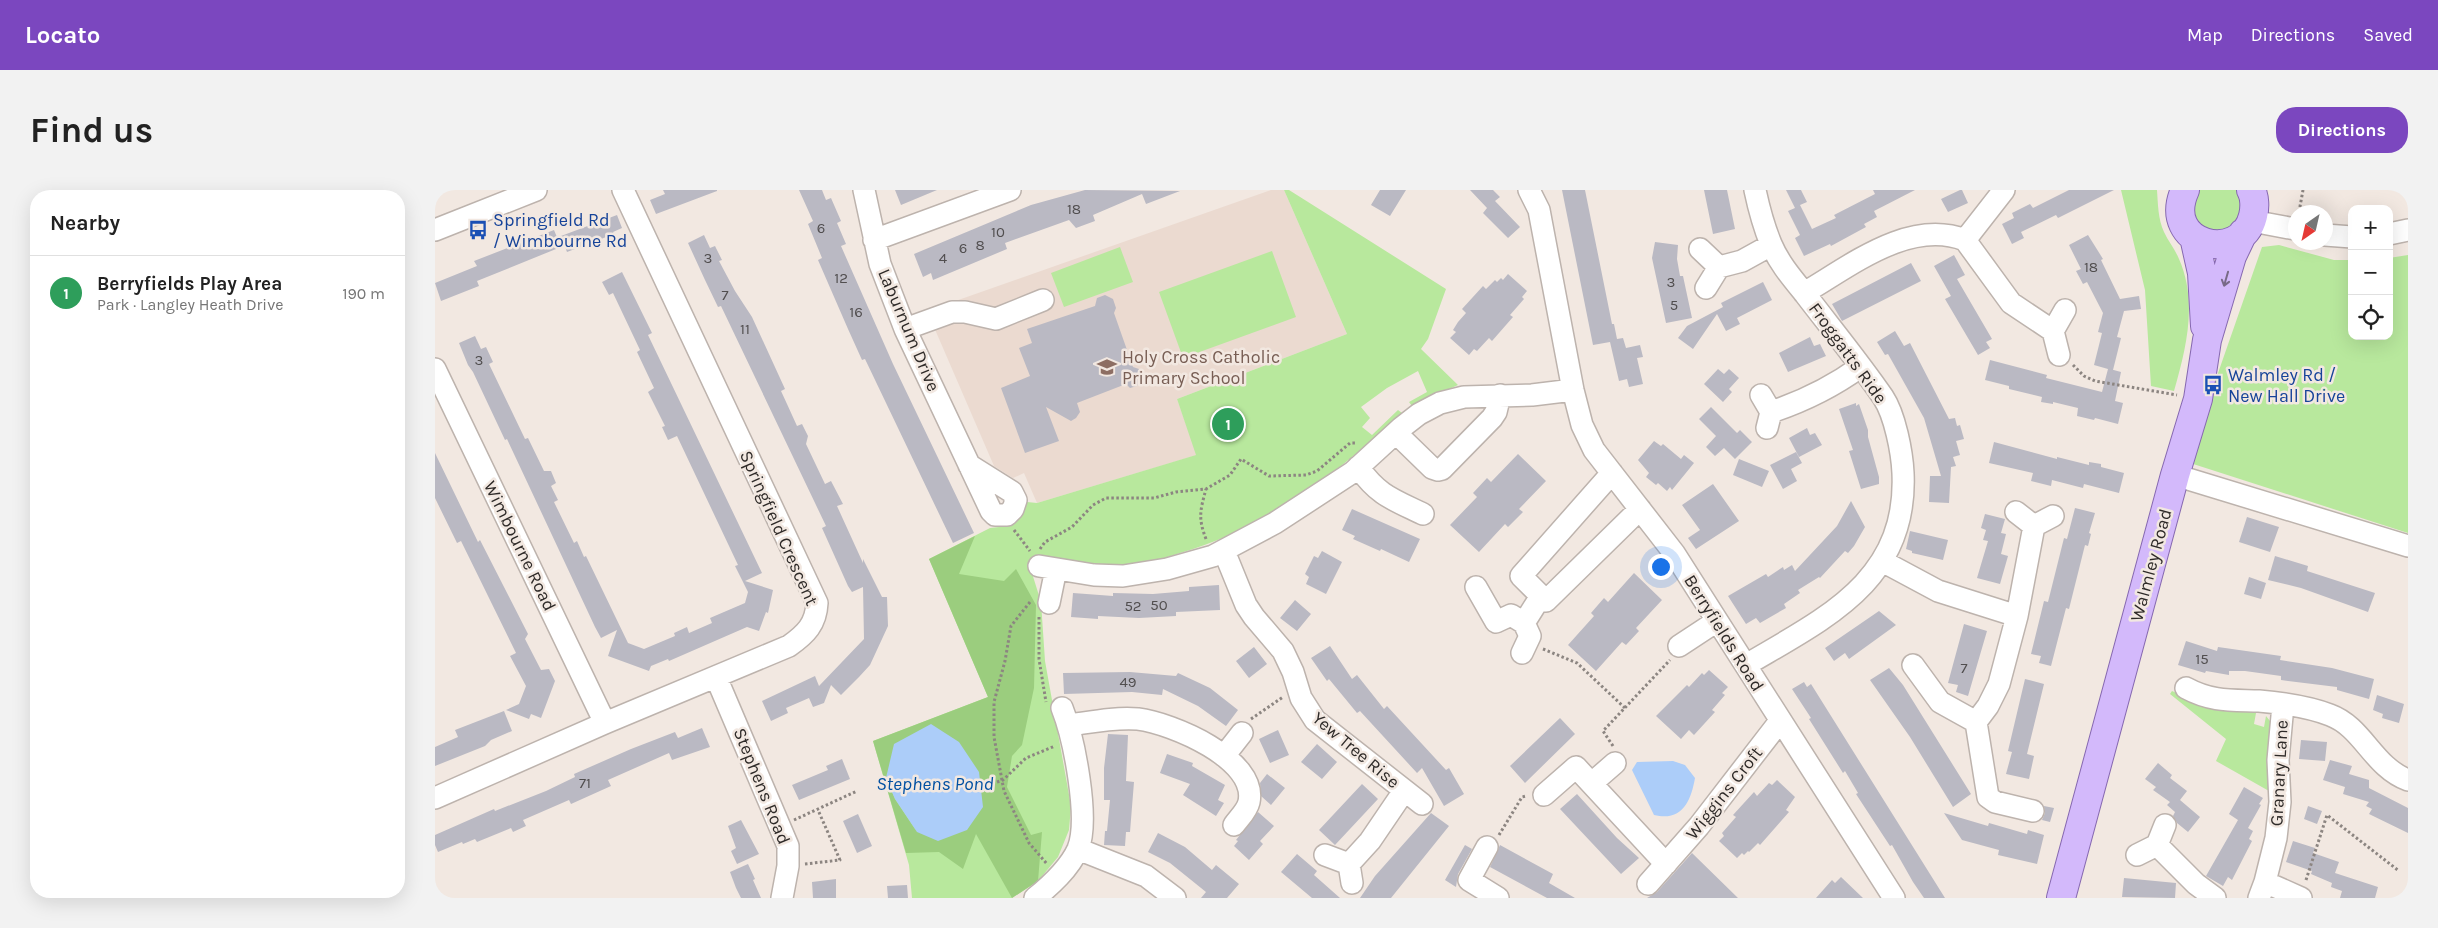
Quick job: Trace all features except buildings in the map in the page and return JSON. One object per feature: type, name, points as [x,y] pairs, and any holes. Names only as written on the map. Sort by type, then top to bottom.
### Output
[{"type":"main road","points":[[2180,197],[2184,227],[2194,237],[2206,244],[2217,245],[2228,243],[2247,227],[2255,210],[2252,191]]},
{"type":"main road","name":"Walmley Road","points":[[2061,898],[2175,474],[2198,399],[2207,340],[2232,256],[2247,227]]},
{"type":"main road","points":[[2194,237],[2202,273],[2203,312],[2207,340]]},
{"type":"street","points":[[435,230],[536,190]]},
{"type":"street","name":"Springfield Crescent","points":[[435,798],[605,723],[789,646],[804,635],[817,615],[817,604],[623,190]]},
{"type":"street","name":"Laburnum Drive","points":[[864,190],[880,264],[905,330],[969,465],[1012,492],[1016,500],[1013,509],[1007,515]]},
{"type":"street","points":[[874,240],[1009,190]]},
{"type":"street","name":"Berryfields Road","points":[[1529,190],[1539,210],[1573,390],[1582,425],[1590,441],[1612,473],[1674,553],[1894,898]]},
{"type":"street","name":"Froggatts Ride","points":[[1745,665],[1841,607],[1862,586],[1882,561],[1893,538],[1901,515],[1904,484],[1903,459],[1884,399],[1785,270],[1771,245],[1755,190]]},
{"type":"street","points":[[1965,240],[2004,190]]},
{"type":"street","points":[[2247,227],[2288,230]]},
{"type":"street","points":[[2393,233],[2408,230]]},
{"type":"street","points":[[1804,293],[1871,254],[1907,239],[1945,235],[1965,240],[2011,303],[2053,332],[2059,355]]},
{"type":"street","points":[[2333,236],[2348,237]]},
{"type":"street","points":[[1706,288],[1719,267],[1742,261],[1771,245]]},
{"type":"street","points":[[1699,249],[1719,267]]},
{"type":"street","points":[[905,330],[951,312],[965,312],[996,319],[1043,300]]},
{"type":"street","points":[[2053,332],[2065,310]]},
{"type":"street","points":[[1766,412],[1805,400],[1833,387],[1860,367]]},
{"type":"street","name":"Wimbourne Road","points":[[435,369],[605,723]]},
{"type":"street","points":[[1041,601],[1047,568],[1123,576],[1167,569],[1219,553],[1275,523],[1358,467],[1419,414],[1441,404],[1464,398],[1500,395],[1532,396],[1573,390]]},
{"type":"street","points":[[1396,433],[1432,468],[1438,470],[1492,418],[1496,412],[1500,395]]},
{"type":"street","points":[[1358,467],[1372,486],[1380,493],[1423,514]]},
{"type":"street","points":[[1612,473],[1521,576],[1546,601],[1640,509]]},
{"type":"street","points":[[2175,474],[2408,546]]},
{"type":"street","points":[[2016,512],[2034,526]]},
{"type":"street","points":[[2034,526],[2053,516]]},
{"type":"street","points":[[2033,811],[1995,802],[1988,797],[1980,759],[1976,722],[1988,706],[1999,684],[2017,616],[2034,526]]},
{"type":"street","name":"Yew Tree Rise","points":[[1219,553],[1246,605],[1283,651],[1298,689],[1315,720],[1422,804]]},
{"type":"street","points":[[1882,561],[1938,591],[2017,616]]},
{"type":"street","points":[[1476,588],[1496,622],[1511,615],[1524,639]]},
{"type":"street","points":[[1524,639],[1541,596]]},
{"type":"street","points":[[1679,646],[1717,622]]},
{"type":"street","points":[[1913,665],[1940,702],[1951,710],[1976,722]]},
{"type":"street","name":"Stephens Road","points":[[716,676],[781,825],[788,846],[788,866],[782,898]]},
{"type":"street","points":[[2185,688],[2200,696],[2226,701],[2258,701],[2316,710],[2339,719],[2361,738],[2374,756],[2390,770],[2408,780]]},
{"type":"street","name":"Granary Lane","points":[[2262,890],[2276,838],[2280,802],[2279,760],[2283,705]]},
{"type":"street","points":[[1035,898],[1059,877],[1078,849],[1081,831],[1081,792],[1067,724],[1121,719],[1154,722],[1171,726],[1197,739],[1223,756],[1242,774],[1249,792],[1249,802],[1234,825]]},
{"type":"street","name":"Wiggins Croft","points":[[1648,884],[1734,782],[1780,721]]},
{"type":"street","points":[[1223,756],[1242,734]]},
{"type":"street","points":[[1592,783],[1615,763]]},
{"type":"street","points":[[1544,795],[1575,767],[1666,864]]},
{"type":"street","name":"Yew Tree Rise","points":[[1325,855],[1350,873],[1405,791]]},
{"type":"street","points":[[2137,854],[2157,845],[2165,825]]},
{"type":"street","points":[[2157,845],[2196,884],[2215,898]]},
{"type":"street","points":[[1487,847],[1469,880],[1498,898]]},
{"type":"street","points":[[1078,849],[1146,876],[1175,898]]},
{"type":"street","points":[[2262,890],[2301,898]]},
{"type":"path","points":[[2300,205],[2303,190]]},
{"type":"path","points":[[2059,355],[2067,359],[2084,376],[2095,381],[2177,395]]},
{"type":"path","points":[[1007,515],[1021,542],[1036,557],[1045,542],[1072,527],[1093,505],[1106,498],[1154,498],[1176,492],[1206,489],[1230,475],[1241,459],[1269,476],[1281,477],[1306,475],[1317,471],[1350,443],[1362,442],[1379,448]]},
{"type":"path","points":[[1206,489],[1199,512],[1200,524],[1219,553]]},
{"type":"path","points":[[997,782],[1003,780],[1067,724],[1044,701],[1039,659],[1039,612],[1041,601]]},
{"type":"path","points":[[1041,601],[1011,626],[1005,661],[993,702],[994,737],[1004,791],[1029,843],[1059,877]]},
{"type":"path","points":[[1524,639],[1577,663],[1625,708]]},
{"type":"path","points":[[1615,763],[1617,760],[1610,753],[1615,748],[1603,731],[1679,652],[1679,646]]},
{"type":"path","points":[[1242,734],[1245,724],[1273,703],[1298,689]]},
{"type":"path","points":[[781,825],[857,791]]},
{"type":"path","points":[[1487,847],[1494,844],[1522,797],[1544,795]]},
{"type":"path","points":[[788,866],[840,860],[818,810]]},
{"type":"path","points":[[2301,898],[2327,815],[2399,871]]},
{"type":"shaded area","name":"Holy Cross Catholic Primary School","points":[[1271,190],[1284,190],[1347,334],[1177,399],[1197,455],[1037,503],[1024,473],[1013,478],[994,466],[927,311]]},
{"type":"green space","points":[[1284,190],[1289,190],[1446,289],[1428,339],[1421,349],[1458,385],[1412,406],[1409,402],[1427,392],[1418,371],[1387,388],[1361,407],[1370,418],[1362,427],[1372,435],[1398,410],[1402,413],[1377,436],[1326,478],[1272,514],[1212,542],[1158,560],[1128,566],[1100,565],[1039,555],[1031,570],[1041,602],[1045,661],[1071,806],[1069,830],[1058,857],[1038,881],[1012,898],[912,898],[909,865],[873,741],[988,697],[929,559],[990,528],[1008,526],[1017,521],[1027,502],[1037,503],[1196,455],[1177,399],[1347,334]]},
{"type":"green space","points":[[2121,190],[2157,190],[2162,227],[2185,275],[2188,292],[2188,325],[2183,359],[2174,391],[2151,386],[2145,290]]},
{"type":"green space","points":[[2197,190],[2237,190],[2242,215],[2228,231],[2203,229],[2196,220],[2192,206]]},
{"type":"green space","points":[[2279,245],[2288,247],[2288,250],[2297,250],[2334,260],[2348,260],[2348,340],[2393,340],[2393,257],[2408,255],[2408,533],[2187,462],[2262,247]]},
{"type":"green space","points":[[1120,247],[1133,282],[1064,307],[1051,273]]},
{"type":"green space","points":[[1272,251],[1296,317],[1183,358],[1159,292]]},
{"type":"green space","points":[[975,536],[959,574],[1004,581],[1016,569],[1036,605],[1034,688],[1022,745],[1012,756],[1007,787],[1031,835],[1042,832],[1038,881],[1012,898],[976,834],[963,869],[939,852],[906,853],[873,741],[988,697],[929,559]],"holes":[[[886,778],[917,832],[895,799]]]},
{"type":"green space","points":[[2172,691],[2201,704],[2251,708],[2251,712],[2256,713],[2254,724],[2264,727],[2266,716],[2270,721],[2269,791],[2216,761],[2226,739],[2170,694]]},
{"type":"water","name":"Stephens Pond","points":[[931,724],[959,742],[979,772],[983,807],[967,830],[938,841],[917,832],[895,799],[886,778],[894,744]]},
{"type":"water","points":[[1673,761],[1685,765],[1695,778],[1691,794],[1688,802],[1678,812],[1664,816],[1654,815],[1632,770],[1637,762]]},
{"type":"place","name":"Springfield Rd / Wimbourne Rd","points":[[478,230]]},
{"type":"place","name":"Holy Cross Catholic Primary School","points":[[1107,367]]},
{"type":"place","name":"Walmley Rd / New Hall Drive","points":[[2213,385]]},
{"type":"place","name":"Berryfields Play Area","points":[[1228,424]]}]
